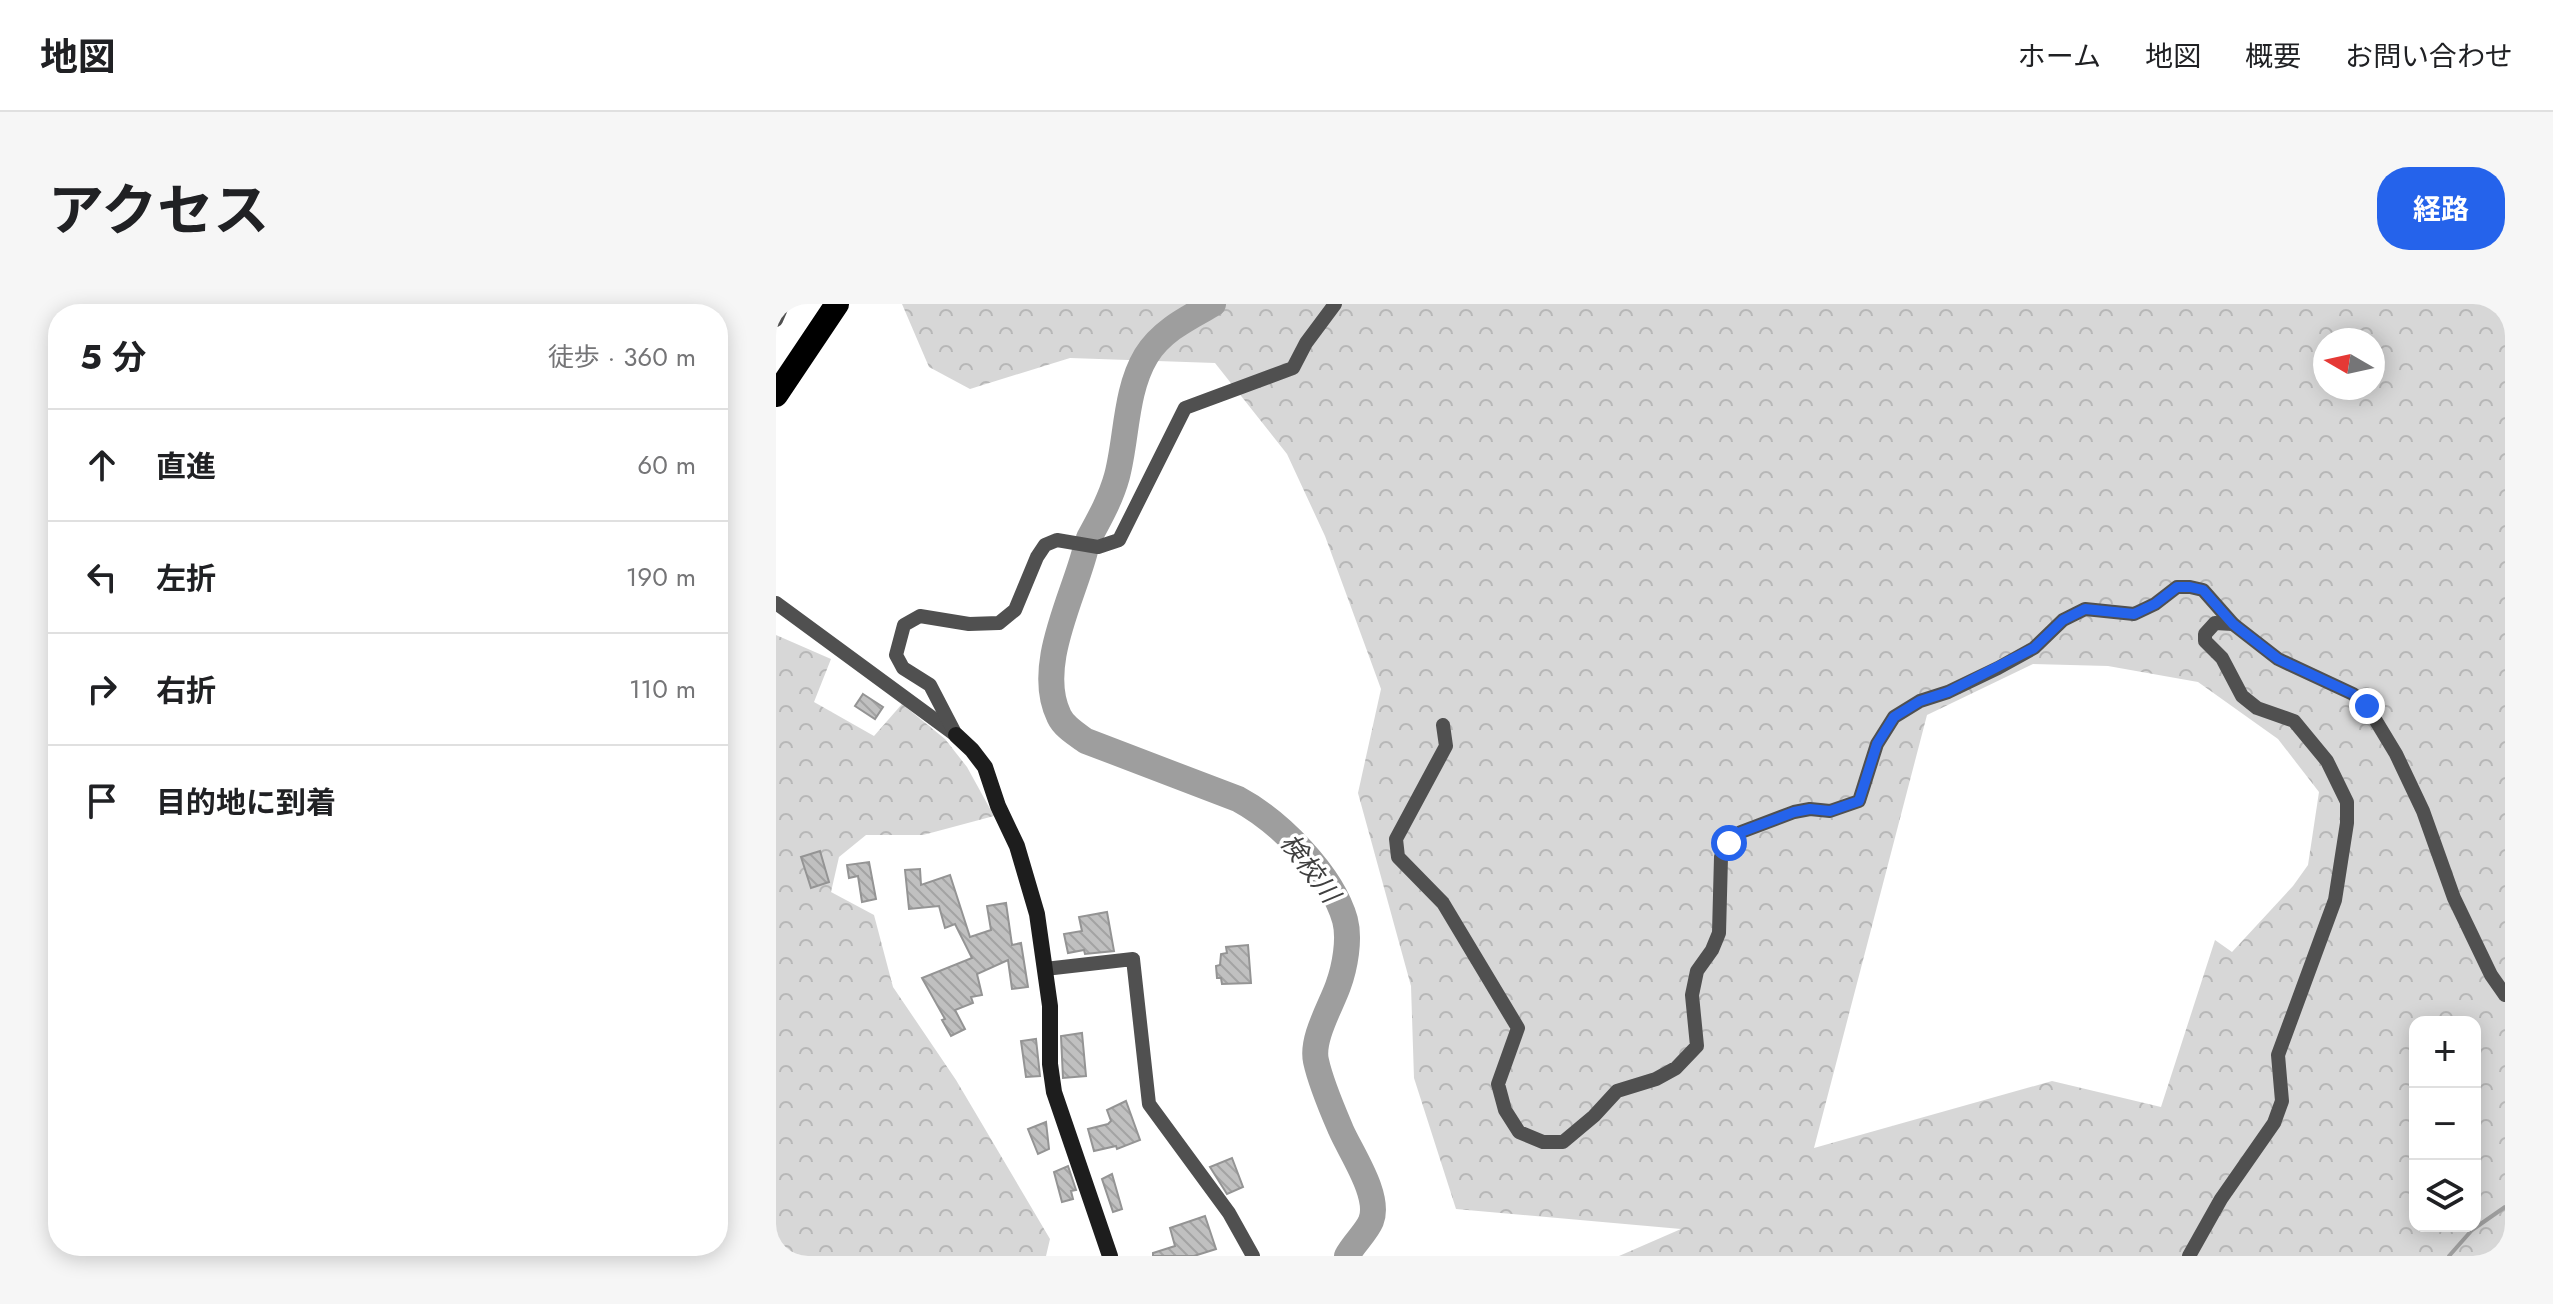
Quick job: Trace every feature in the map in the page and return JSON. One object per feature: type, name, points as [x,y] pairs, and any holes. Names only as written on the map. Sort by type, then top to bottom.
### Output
[{"type":"highway","points":[[776,375],[824,304]]},
{"type":"highway","points":[[776,395],[837,304]]},
{"type":"street","points":[[776,320],[783,304]]},
{"type":"street","points":[[956,735],[930,685],[903,668],[896,655],[904,625],[920,616],[969,624],[999,623],[1015,610],[1045,545],[1057,540],[1098,547],[1119,540],[1185,408],[1293,368],[1306,343],[1335,304]]},
{"type":"street","points":[[1443,725],[1446,746],[1396,839],[1398,857],[1443,903],[1518,1028],[1498,1084],[1505,1110],[1519,1132],[1543,1142],[1563,1142],[1617,1091],[1656,1079],[1676,1068],[1697,1046],[1692,995],[1697,971],[1712,950],[1719,933],[1721,857],[1729,843],[1741,832],[1794,812],[1810,809],[1830,811],[1859,801],[1877,744],[1894,717],[1920,701],[1948,692],[2034,648],[2063,620],[2085,609],[2134,614],[2155,604],[2177,587],[2203,590],[2233,624],[2278,659],[2353,694],[2367,706],[2396,754],[2423,811],[2459,908],[2491,975],[2505,995]]},
{"type":"street","points":[[777,605],[956,735],[985,767],[998,806],[1017,846],[1037,914],[1050,1006],[1050,1064],[1054,1092],[1110,1256]]},
{"type":"street","points":[[2189,1256],[2221,1199],[2274,1123],[2282,1101],[2278,1055],[2335,900],[2347,823],[2347,802],[2327,761],[2294,721],[2257,708],[2242,696],[2222,658],[2205,641],[2205,634],[2215,623],[2233,624]]},
{"type":"street","points":[[1045,969],[1133,959],[1149,1104],[1229,1213],[1251,1254]]},
{"type":"green space","points":[[902,304],[2505,304],[2505,1256],[1619,1256],[1681,1229],[1456,1209],[1414,1078],[1411,986],[1358,793],[1381,689],[1325,536],[1287,454],[1215,363],[1070,358],[970,389],[929,367]],"holes":[[[2033,664],[2108,666],[2198,682],[2278,739],[2319,792],[2308,865],[2293,886],[2232,952],[2215,940],[2161,1107],[2052,1081],[1814,1148],[1927,715]]]},
{"type":"green space","points":[[776,635],[831,659],[814,702],[874,736],[902,704],[945,739],[967,767],[994,816],[923,835],[866,835],[839,857],[831,892],[874,915],[893,987],[956,1080],[1050,1239],[1046,1256],[776,1256]]},
{"type":"building","points":[[863,694],[883,707],[875,719],[855,706]]},
{"type":"building","points":[[820,851],[829,882],[811,888],[801,857]]},
{"type":"building","points":[[869,862],[876,899],[862,902],[858,876],[849,878],[847,865]]},
{"type":"building","points":[[920,869],[921,885],[950,875],[970,937],[991,930],[987,906],[1006,903],[1012,945],[1021,943],[1028,987],[1012,989],[1008,960],[977,974],[982,995],[971,997],[973,1003],[955,1010],[965,1029],[951,1036],[922,978],[972,958],[955,924],[945,928],[939,906],[909,909],[905,870]]},
{"type":"building","points":[[1107,912],[1114,951],[1068,953],[1064,934],[1082,931],[1079,917]]},
{"type":"building","points":[[1248,945],[1251,983],[1222,984],[1221,978],[1217,978],[1216,966],[1220,965],[1221,954],[1227,953],[1226,947]]},
{"type":"building","points":[[1082,1033],[1086,1076],[1063,1078],[1061,1036]]},
{"type":"building","points":[[1036,1039],[1040,1076],[1026,1077],[1021,1041]]},
{"type":"building","points":[[1126,1101],[1140,1140],[1117,1149],[1116,1146],[1094,1151],[1088,1129],[1108,1124],[1111,1121],[1107,1110]]},
{"type":"building","points":[[1046,1122],[1049,1149],[1038,1154],[1028,1129]]},
{"type":"building","points":[[1232,1158],[1243,1187],[1227,1194],[1210,1167]]},
{"type":"building","points":[[1068,1166],[1076,1190],[1071,1191],[1073,1199],[1062,1202],[1054,1172]]},
{"type":"building","points":[[1112,1174],[1122,1209],[1113,1212],[1102,1179]]},
{"type":"building","points":[[1205,1216],[1216,1249],[1194,1256],[1153,1256],[1153,1253],[1175,1246],[1170,1228]]},
{"type":"waterway","name":"検校川","points":[[1089,538],[1115,484],[1130,399],[1146,356],[1167,332],[1213,304]]},
{"type":"waterway","name":"検校川","points":[[1085,551],[1058,633],[1051,676],[1053,697],[1061,720],[1086,741],[1238,799],[1254,809],[1286,835],[1316,867],[1329,885],[1345,920],[1347,944],[1343,970],[1315,1052],[1327,1096],[1372,1199],[1371,1221],[1347,1256]]},
{"type":"waterway","points":[[2449,1256],[2472,1230],[2505,1207]]},
{"type":"route","points":[[1729,843],[1741,832],[1794,812],[1810,809],[1830,811],[1859,801],[1877,744],[1894,717],[1920,701],[1948,692],[2034,648],[2063,620],[2085,609],[2134,614],[2155,604],[2177,587],[2203,590],[2233,624],[2278,659],[2353,694],[2367,706]]}]
